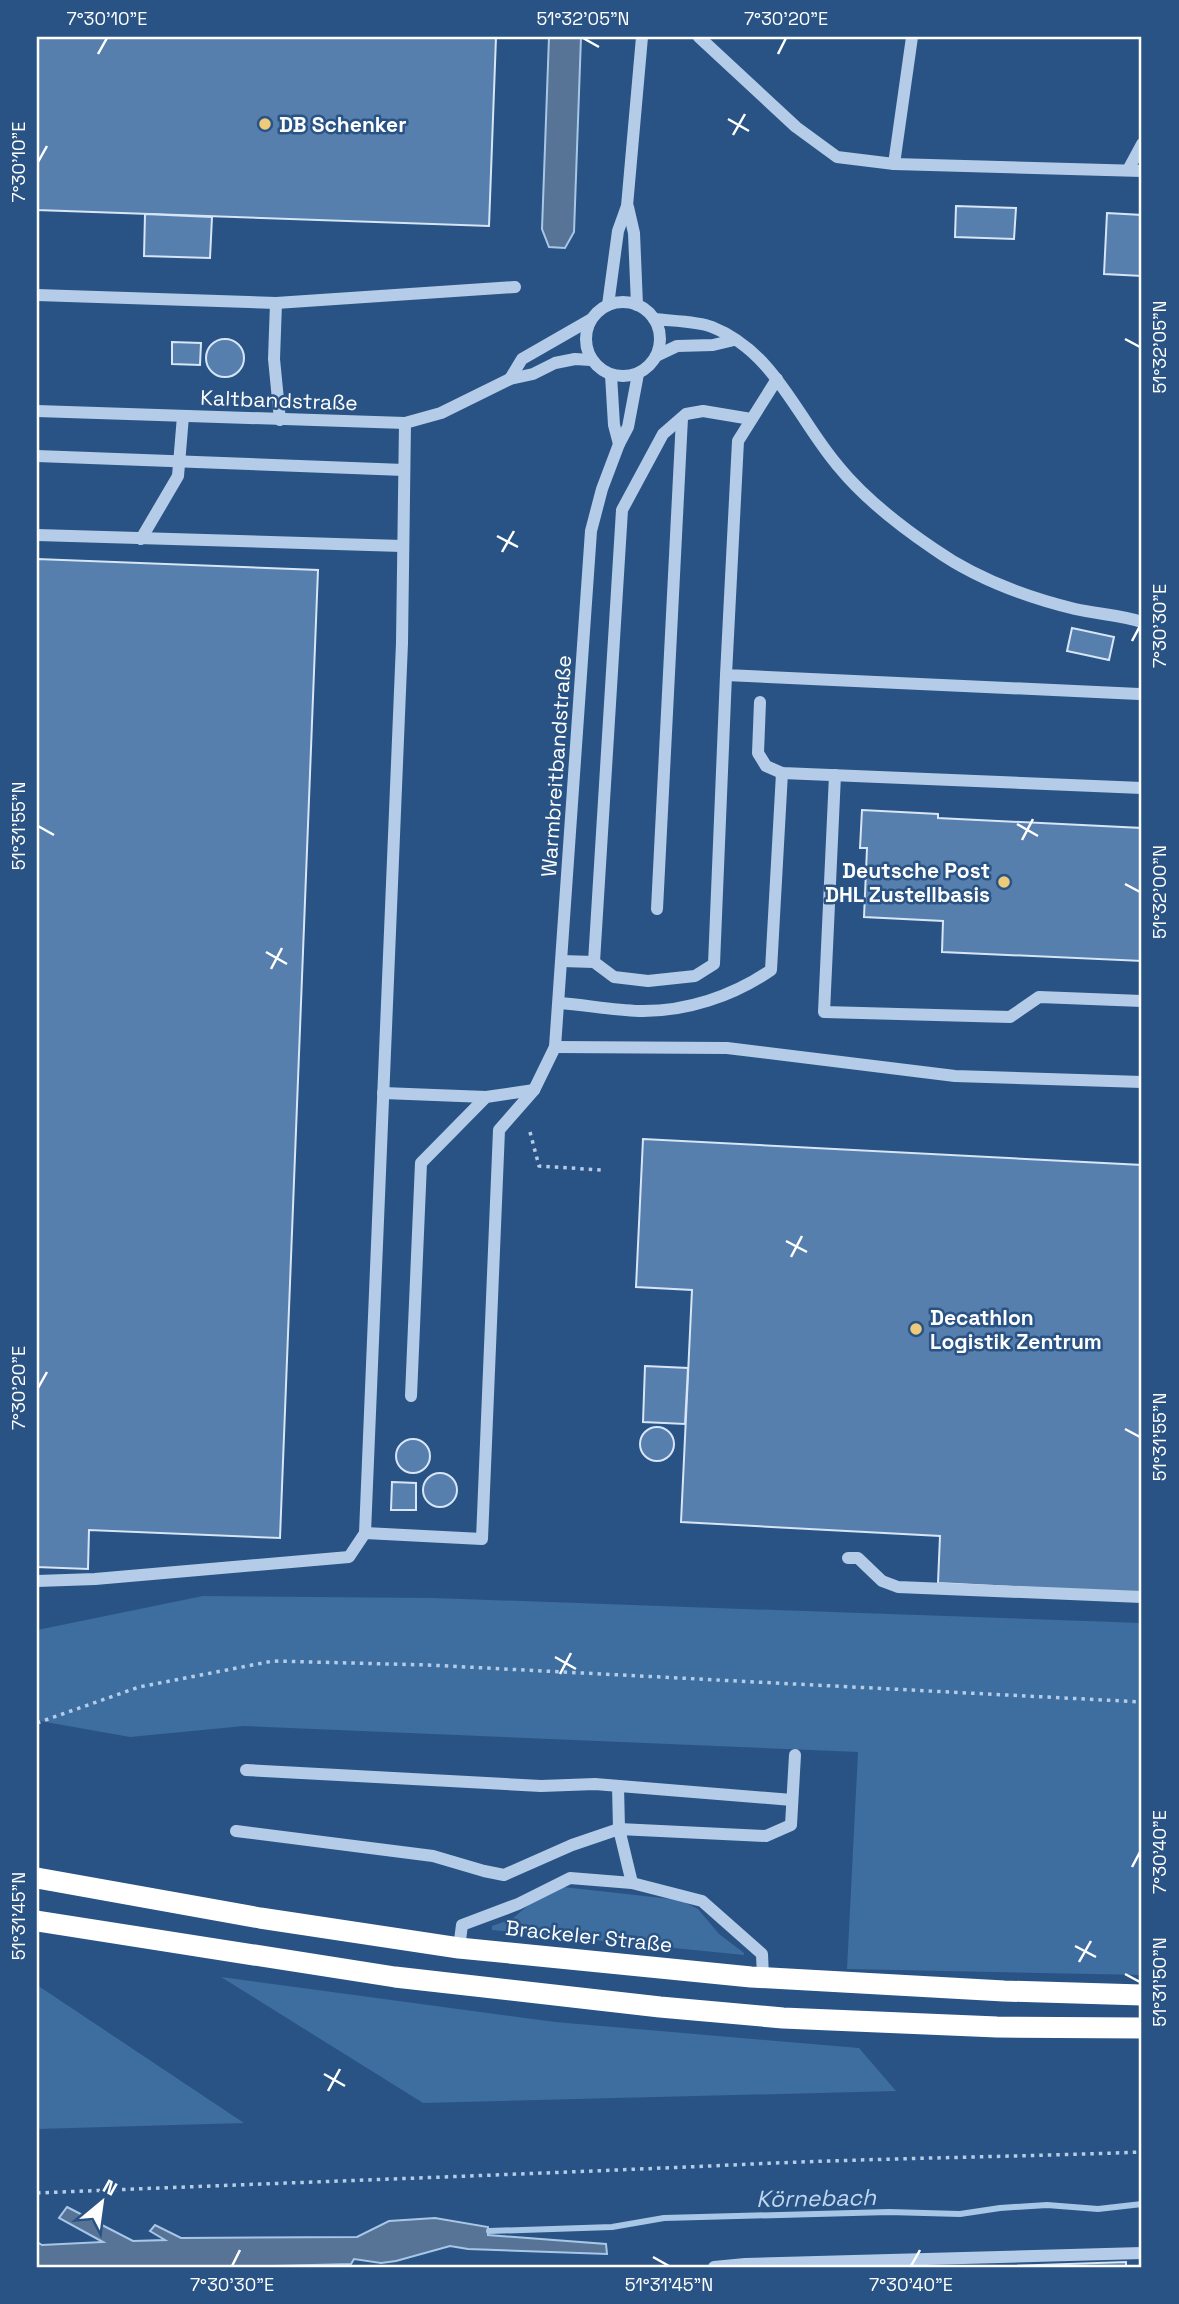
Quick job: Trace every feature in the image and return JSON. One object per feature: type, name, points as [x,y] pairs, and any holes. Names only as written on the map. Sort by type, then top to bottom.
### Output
[{"type":"highway","name":"Brackeler Straße","points":[[37,1878],[246,1915],[459,1948],[763,1977],[1004,1991],[1142,1995]]},
{"type":"highway","points":[[37,1921],[396,1977],[660,2007],[783,2018],[998,2027],[1142,2028]]},
{"type":"street","points":[[608,305],[618,231],[627,206],[642,37]]},
{"type":"street","points":[[699,37],[796,127],[837,157],[894,164],[1142,171]]},
{"type":"street","points":[[894,164],[912,37]]},
{"type":"street","points":[[1128,170],[1142,145]]},
{"type":"street","points":[[627,206],[634,233],[637,305]]},
{"type":"street","points":[[37,295],[276,303],[515,287]]},
{"type":"street","points":[[618,302],[637,305],[648,311],[659,331],[660,344],[656,356],[648,367],[638,374],[626,377],[611,375],[591,360],[586,349],[585,338],[590,320],[608,305],[618,302]]},
{"type":"street","points":[[276,303],[274,359],[280,420]]},
{"type":"street","points":[[654,319],[710,326],[756,354],[777,379],[838,467],[888,515],[936,551],[986,578],[1026,594],[1074,608],[1142,622]]},
{"type":"street","name":"Kaltbandstraße","points":[[510,379],[522,359],[590,320]]},
{"type":"street","points":[[656,356],[677,346],[713,345],[734,340]]},
{"type":"street","name":"Kaltbandstraße","points":[[37,411],[405,423],[441,413],[510,379],[533,374],[555,363],[576,359],[591,360]]},
{"type":"street","name":"Warmbreitbandstraße","points":[[365,1533],[482,1539],[499,1130],[534,1090],[555,1047],[592,531],[602,489],[628,427],[638,374]]},
{"type":"street","points":[[611,375],[614,425],[619,444]]},
{"type":"street","points":[[562,961],[594,962],[614,977],[648,981],[695,976],[714,964],[738,441],[777,379]]},
{"type":"street","points":[[594,962],[622,510],[663,434],[686,414],[703,411],[751,419]]},
{"type":"street","points":[[141,538],[178,477],[183,416]]},
{"type":"street","points":[[657,909],[682,418]]},
{"type":"street","points":[[37,1581],[95,1579],[349,1557],[365,1533],[402,643],[405,423]]},
{"type":"street","points":[[37,456],[404,470]]},
{"type":"street","points":[[37,535],[402,546]]},
{"type":"street","points":[[726,675],[1116,694],[1142,692]]},
{"type":"street","points":[[760,702],[758,753],[766,766],[782,773],[1142,788]]},
{"type":"street","points":[[559,1003],[641,1011],[699,1004],[748,986],[771,970],[782,773]]},
{"type":"street","points":[[835,775],[824,1012],[1010,1017],[1039,997],[1142,1001]]},
{"type":"street","points":[[555,1047],[727,1048],[955,1076],[1142,1082]]},
{"type":"street","points":[[383,1093],[486,1097],[534,1090]]},
{"type":"street","points":[[411,1396],[421,1163],[486,1097]]},
{"type":"street","points":[[848,1558],[858,1559],[882,1581],[898,1587],[1142,1597]]},
{"type":"street","points":[[236,1831],[433,1856],[504,1875],[572,1845],[619,1829],[766,1836],[791,1825],[794,1755]]},
{"type":"street","points":[[246,1770],[541,1786],[595,1784],[792,1800]]},
{"type":"street","points":[[618,1786],[619,1829],[632,1883]]},
{"type":"street","points":[[459,1948],[462,1925],[518,1904],[570,1878],[632,1883],[702,1901],[762,1954],[763,1977]]},
{"type":"street","points":[[714,2267],[1142,2253]]},
{"type":"path","points":[[530,1132],[539,1166],[601,1170]]},
{"type":"path","points":[[37,1723],[139,1687],[273,1661],[428,1665],[1142,1702]]},
{"type":"path","points":[[37,2193],[561,2174],[754,2164],[1142,2152]]},
{"type":"shaded area","points":[[549,37],[581,37],[574,232],[565,248],[549,247],[542,229]]},
{"type":"shaded area","points":[[203,1596],[434,1598],[1142,1623],[1142,1975],[847,1969],[858,1752],[244,1726],[130,1737],[40,1721],[37,1723],[37,1630]]},
{"type":"shaded area","points":[[563,1887],[680,1900],[698,1909],[719,1934],[744,1955],[492,1930],[492,1926],[512,1919],[537,1898]]},
{"type":"shaded area","points":[[221,1977],[555,2022],[859,2048],[896,2091],[423,2103]]},
{"type":"shaded area","points":[[37,1985],[244,2123],[37,2129]]},
{"type":"shaded area","points":[[67,2207],[133,2241],[165,2240],[150,2231],[155,2225],[181,2238],[357,2237],[389,2221],[435,2218],[488,2227],[488,2235],[606,2244],[607,2254],[450,2246],[381,2263],[354,2259],[351,2264],[235,2267],[37,2267],[37,2242],[42,2245],[103,2242],[59,2218]]},
{"type":"building","name":"DB Schenker","points":[[37,37],[496,37],[489,226],[37,210]]},
{"type":"building","points":[[956,206],[1016,208],[1014,239],[955,237]]},
{"type":"building","points":[[1107,213],[1142,215],[1142,276],[1104,274]]},
{"type":"building","points":[[145,214],[212,217],[210,258],[144,256]]},
{"type":"building","points":[[225,339],[238,345],[244,358],[238,371],[225,377],[212,371],[206,358],[212,345]]},
{"type":"building","points":[[172,342],[201,343],[200,365],[172,364]]},
{"type":"building","points":[[37,559],[318,570],[280,1538],[89,1530],[88,1569],[37,1567]]},
{"type":"building","points":[[1072,628],[1114,637],[1109,660],[1067,651]]},
{"type":"building","name":"Deutsche Post DHL Zustellbasis","points":[[862,810],[938,814],[938,818],[1142,828],[1142,961],[942,952],[943,921],[864,917],[867,848],[860,848]]},
{"type":"building","name":"Decathlon Logistik Zentrum","points":[[643,1139],[1142,1165],[1142,1594],[938,1583],[940,1536],[681,1522],[692,1290],[636,1287]]},
{"type":"building","points":[[645,1366],[688,1368],[685,1424],[643,1422]]},
{"type":"building","points":[[657,1427],[669,1432],[674,1444],[669,1456],[657,1461],[645,1456],[640,1444],[645,1432]]},
{"type":"building","points":[[413,1439],[425,1444],[430,1456],[425,1468],[413,1473],[401,1468],[396,1456],[401,1444]]},
{"type":"building","points":[[440,1473],[452,1478],[457,1490],[452,1502],[440,1507],[428,1502],[423,1490],[428,1478]]},
{"type":"building","points":[[392,1482],[416,1483],[416,1510],[391,1510]]},
{"type":"building","points":[[1126,2262],[1126,2267],[978,2267]]},
{"type":"waterway","name":"Körnebach","points":[[489,2231],[612,2227],[664,2218],[889,2212],[960,2214],[1047,2205],[1098,2209],[1142,2204]]},
{"type":"place","name":"DB Schenker","points":[[265,124]]},
{"type":"place","name":"Deutsche Post DHL Zustellbasis","points":[[1004,882]]},
{"type":"place","name":"Decathlon Logistik Zentrum","points":[[916,1329]]}]
